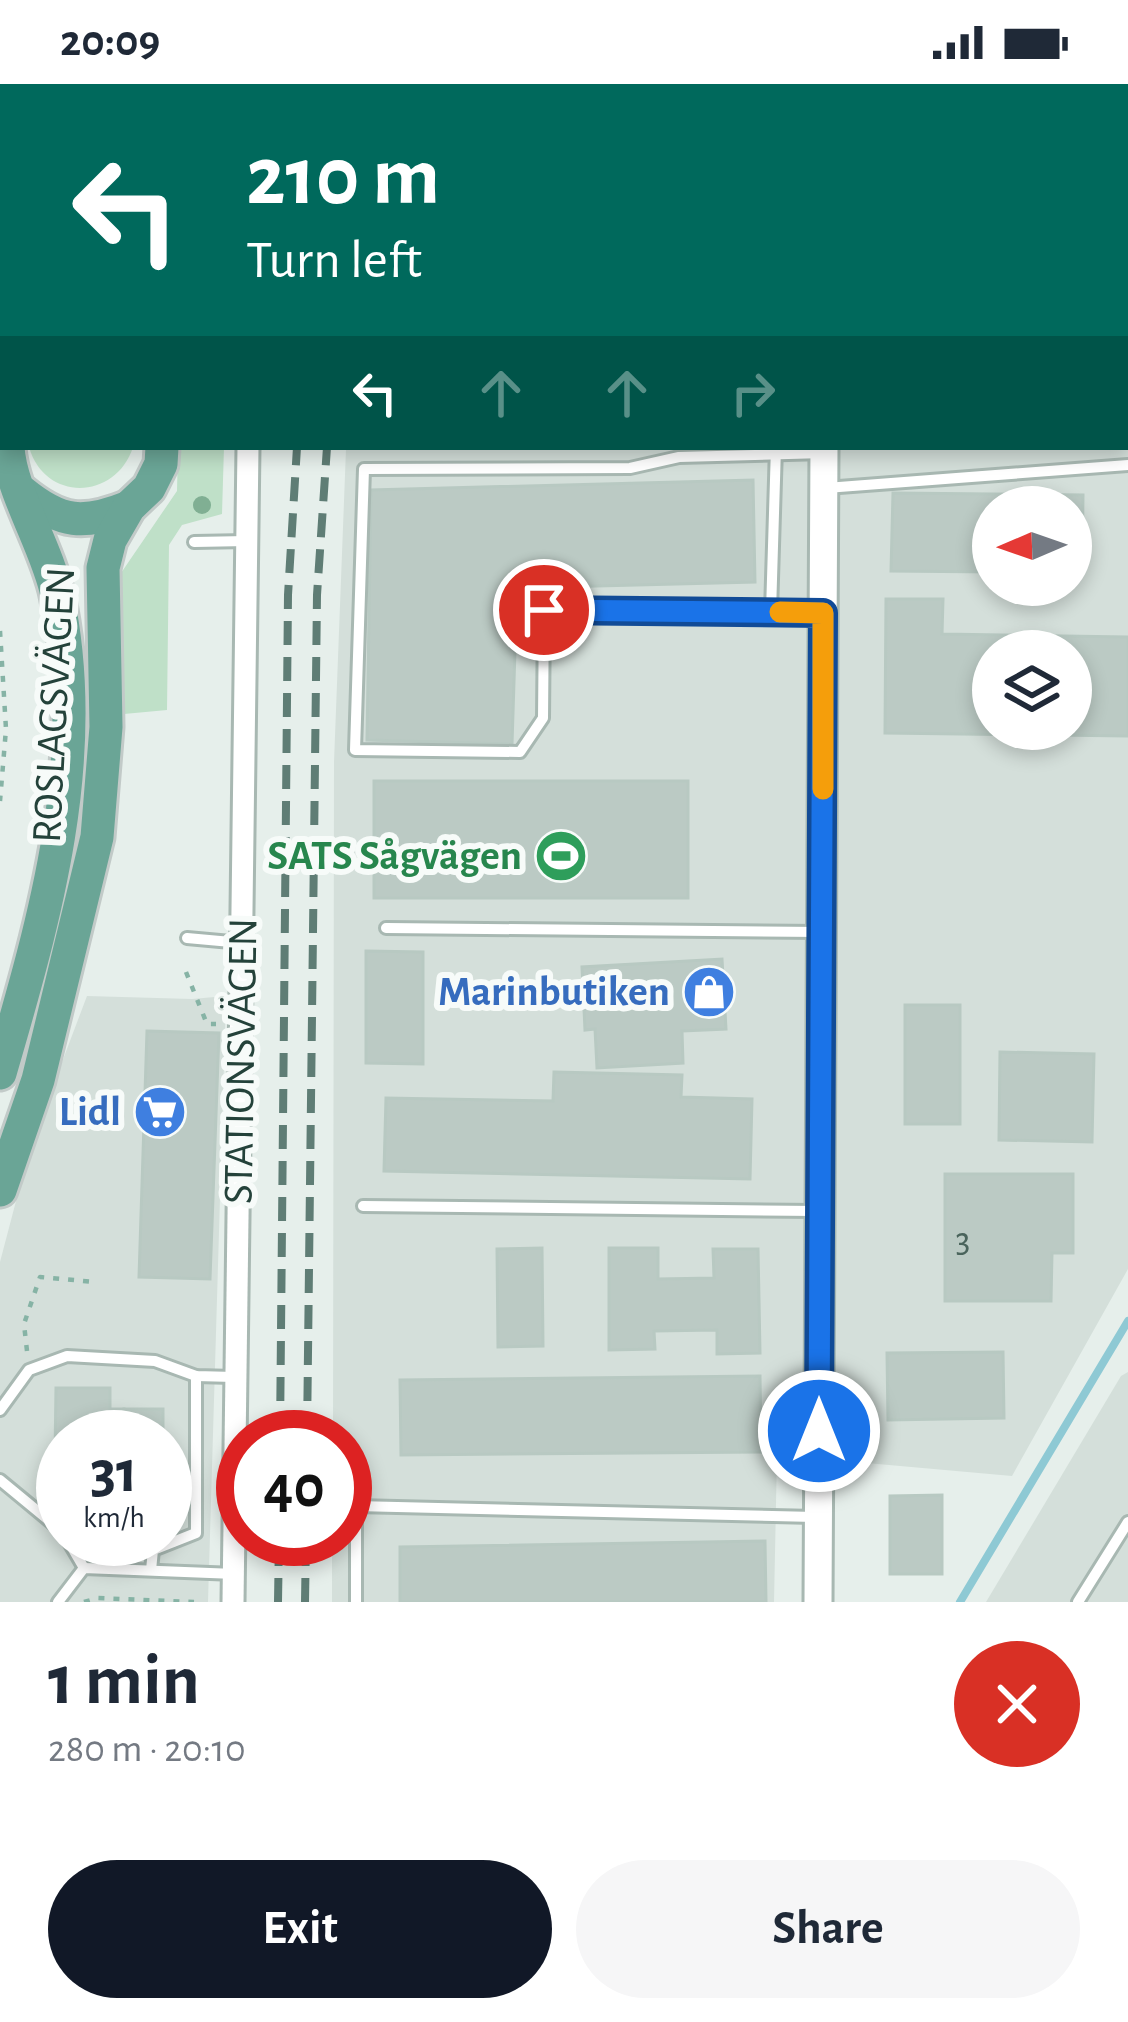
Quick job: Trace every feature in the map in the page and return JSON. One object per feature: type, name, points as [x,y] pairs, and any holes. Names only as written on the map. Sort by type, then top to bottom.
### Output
[{"type":"main road","name":"ROSLAGSVÄGEN","points":[[0,1190],[38,1081],[97,837],[106,727],[103,568],[110,540],[130,507],[149,488],[161,464],[162,450]]},
{"type":"main road","name":"ROSLAGSVÄGEN","points":[[11,473],[40,507],[69,519],[97,520],[130,507]]},
{"type":"main road","name":"ROSLAGSVÄGEN","points":[[0,1073],[50,896],[69,736],[57,593],[11,473]]},
{"type":"street","name":"STATIONSVÄGEN","points":[[233,1602],[248,450]]},
{"type":"street","points":[[818,1602],[824,450]]},
{"type":"lane","points":[[823,613],[544,610],[543,718],[520,752],[355,750],[364,469],[630,468],[679,458],[824,450]]},
{"type":"lane","points":[[771,612],[776,451]]},
{"type":"lane","points":[[824,488],[1128,465]]},
{"type":"lane","points":[[194,542],[247,541]]},
{"type":"lane","points":[[386,928],[822,932]]},
{"type":"lane","points":[[187,938],[242,943]]},
{"type":"lane","points":[[363,1206],[820,1211]]},
{"type":"lane","points":[[0,1410],[29,1370],[67,1356],[155,1360],[196,1376],[238,1377]]},
{"type":"lane","points":[[151,1570],[153,1550],[196,1533],[196,1376]]},
{"type":"lane","points":[[0,1480],[36,1511]]},
{"type":"lane","points":[[356,1602],[356,1506],[819,1518]]},
{"type":"lane","points":[[1078,1602],[1128,1522]]},
{"type":"lane","points":[[58,1602],[84,1568],[235,1574]]},
{"type":"path","points":[[0,632],[6,729],[0,801]]},
{"type":"path","points":[[186,972],[207,1024],[242,1024]]},
{"type":"path","points":[[29,1370],[24,1324],[40,1277],[95,1282]]},
{"type":"path","points":[[84,1602],[98,1598],[194,1602]]},
{"type":"shaded area","points":[[346,450],[1128,450],[1128,1269],[1012,1476],[777,1455],[774,1602],[332,1602],[332,1566],[372,1566],[372,1410],[333,1410],[334,762]]},
{"type":"shaded area","points":[[87,996],[226,996],[208,1602],[0,1602],[0,1262],[31,1144]]},
{"type":"shaded area","points":[[1128,1372],[1128,1602],[986,1602],[1121,1376]]},
{"type":"green space","points":[[30,450],[132,450],[112,477],[81,488],[64,486],[37,465]]},
{"type":"green space","points":[[178,450],[224,450],[222,514],[182,525],[169,545],[167,710],[124,714],[121,573],[177,491]]},
{"type":"building","points":[[753,480],[755,582],[517,588],[512,744],[367,740],[371,490]]},
{"type":"building","points":[[893,493],[972,494],[972,572],[891,571]]},
{"type":"building","points":[[886,599],[943,599],[942,634],[972,634],[972,734],[885,733]]},
{"type":"building","points":[[1092,636],[1128,637],[1128,736],[1092,736]]},
{"type":"building","points":[[374,781],[688,781],[688,898],[374,898]]},
{"type":"building","points":[[366,951],[423,952],[423,1064],[366,1063]]},
{"type":"building","points":[[722,959],[726,1029],[682,1031],[683,1063],[597,1068],[595,1029],[585,1030],[582,967]]},
{"type":"building","points":[[905,1005],[960,1005],[960,1124],[905,1124]]},
{"type":"building","points":[[147,1031],[219,1033],[210,1279],[139,1277]]},
{"type":"building","points":[[1000,1052],[1094,1054],[1092,1142],[999,1140]]},
{"type":"building","points":[[554,1072],[682,1075],[681,1097],[752,1099],[750,1179],[384,1171],[386,1098],[553,1101]]},
{"type":"building","points":[[945,1174],[1073,1174],[1073,1253],[1052,1253],[1051,1301],[945,1301]]},
{"type":"building","points":[[542,1248],[543,1346],[498,1347],[497,1249]]},
{"type":"building","points":[[609,1248],[658,1248],[658,1279],[714,1278],[713,1249],[758,1249],[760,1353],[717,1354],[717,1330],[654,1331],[655,1349],[609,1350]]},
{"type":"building","points":[[1003,1352],[1004,1418],[888,1420],[887,1353]]},
{"type":"building","points":[[760,1376],[761,1452],[401,1455],[400,1380]]},
{"type":"building","points":[[56,1388],[110,1388],[110,1409],[124,1409],[124,1410],[56,1410]]},
{"type":"building","points":[[942,1495],[942,1574],[890,1574],[890,1496]]},
{"type":"building","points":[[765,1541],[766,1602],[400,1602],[400,1547]]},
{"type":"waterway","points":[[960,1602],[1128,1321]]},
{"type":"railway","points":[[280,1410],[288,595],[297,450]]},
{"type":"railway","points":[[307,1410],[317,595],[327,450]]},
{"type":"railway","points":[[278,1602],[279,1566]]},
{"type":"railway","points":[[305,1602],[306,1566]]},
{"type":"slow traffic","points":[[780,612],[823,613],[823,789]]},
{"type":"place","name":"SATS Sågvägen","points":[[561,856]]},
{"type":"place","name":"Marinbutiken","points":[[709,992]]},
{"type":"place","name":"Lidl","points":[[160,1112]]},
{"type":"route","points":[[544,610],[823,613],[819,1431]]}]
